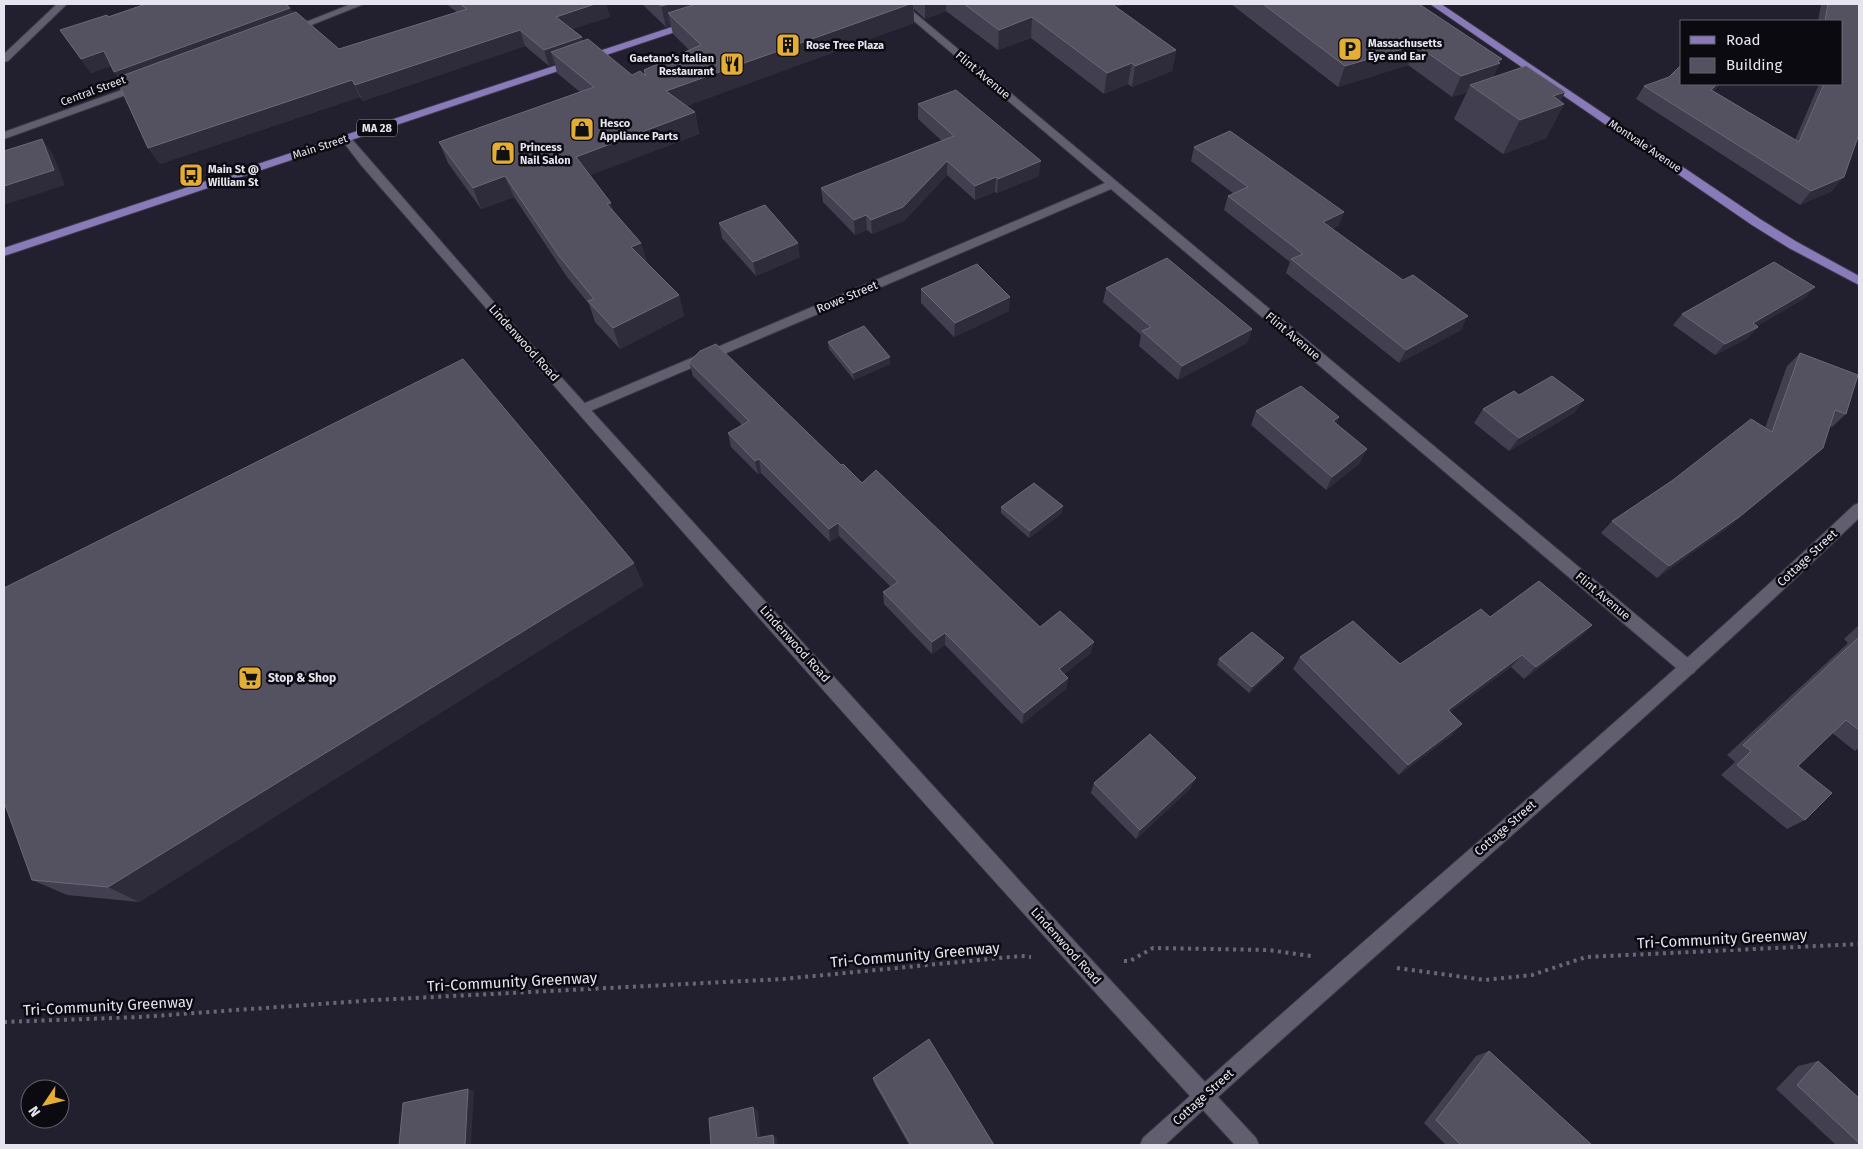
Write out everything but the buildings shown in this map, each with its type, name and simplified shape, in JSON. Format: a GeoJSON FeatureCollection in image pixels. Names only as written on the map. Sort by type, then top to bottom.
{"type":"FeatureCollection","features":[{"type":"Feature","properties":{"kind":"main road","name":"Montvale Avenue"},"geometry":{"type":"LineString","coordinates":[[1436,4],[1756,222],[1800,249],[1859,281]]}},
{"type":"Feature","properties":{"kind":"main road","name":"Main Street"},"geometry":{"type":"LineString","coordinates":[[4,252],[705,19]]}},
{"type":"Feature","properties":{"kind":"street"},"geometry":{"type":"LineString","coordinates":[[4,58],[62,4]]}},
{"type":"Feature","properties":{"kind":"street"},"geometry":{"type":"LineString","coordinates":[[278,35],[360,4]]}},
{"type":"Feature","properties":{"kind":"street","name":"Flint Avenue"},"geometry":{"type":"LineString","coordinates":[[899,4],[1688,668]]}},
{"type":"Feature","properties":{"kind":"street","name":"Central Street"},"geometry":{"type":"LineString","coordinates":[[4,136],[150,83]]}},
{"type":"Feature","properties":{"kind":"street","name":"Lindenwood Road"},"geometry":{"type":"LineString","coordinates":[[346,138],[385,185],[583,409],[1081,964],[1249,1145]]}},
{"type":"Feature","properties":{"kind":"street","name":"Rowe Street"},"geometry":{"type":"LineString","coordinates":[[583,409],[1112,184]]}},
{"type":"Feature","properties":{"kind":"street","name":"Cottage Street"},"geometry":{"type":"LineString","coordinates":[[1150,1145],[1204,1095],[1751,612],[1859,509]]}},
{"type":"Feature","properties":{"kind":"path","name":"Tri-Community Greenway"},"geometry":{"type":"LineString","coordinates":[[1586,957],[1859,944]]}},
{"type":"Feature","properties":{"kind":"path","name":"Tri-Community Greenway"},"geometry":{"type":"LineString","coordinates":[[4,1022],[140,1017],[375,1000],[783,978],[1020,956]]}},
{"type":"Feature","properties":{"kind":"place","name":"Rose Tree Plaza"},"geometry":{"type":"Point","coordinates":[788,45]}},
{"type":"Feature","properties":{"kind":"place","name":"Massachusetts Eye and Ear"},"geometry":{"type":"Point","coordinates":[1350,49]}},
{"type":"Feature","properties":{"kind":"place","name":"Gaetano's Italian Restaurant"},"geometry":{"type":"Point","coordinates":[732,64]}},
{"type":"Feature","properties":{"kind":"place","name":"Hesco Appliance Parts"},"geometry":{"type":"Point","coordinates":[582,129]}},
{"type":"Feature","properties":{"kind":"place","name":"Princess Nail Salon"},"geometry":{"type":"Point","coordinates":[503,153]}},
{"type":"Feature","properties":{"kind":"place","name":"Main St @ William St"},"geometry":{"type":"Point","coordinates":[191,175]}},
{"type":"Feature","properties":{"kind":"place","name":"Stop & Shop"},"geometry":{"type":"Point","coordinates":[250,678]}}]}
